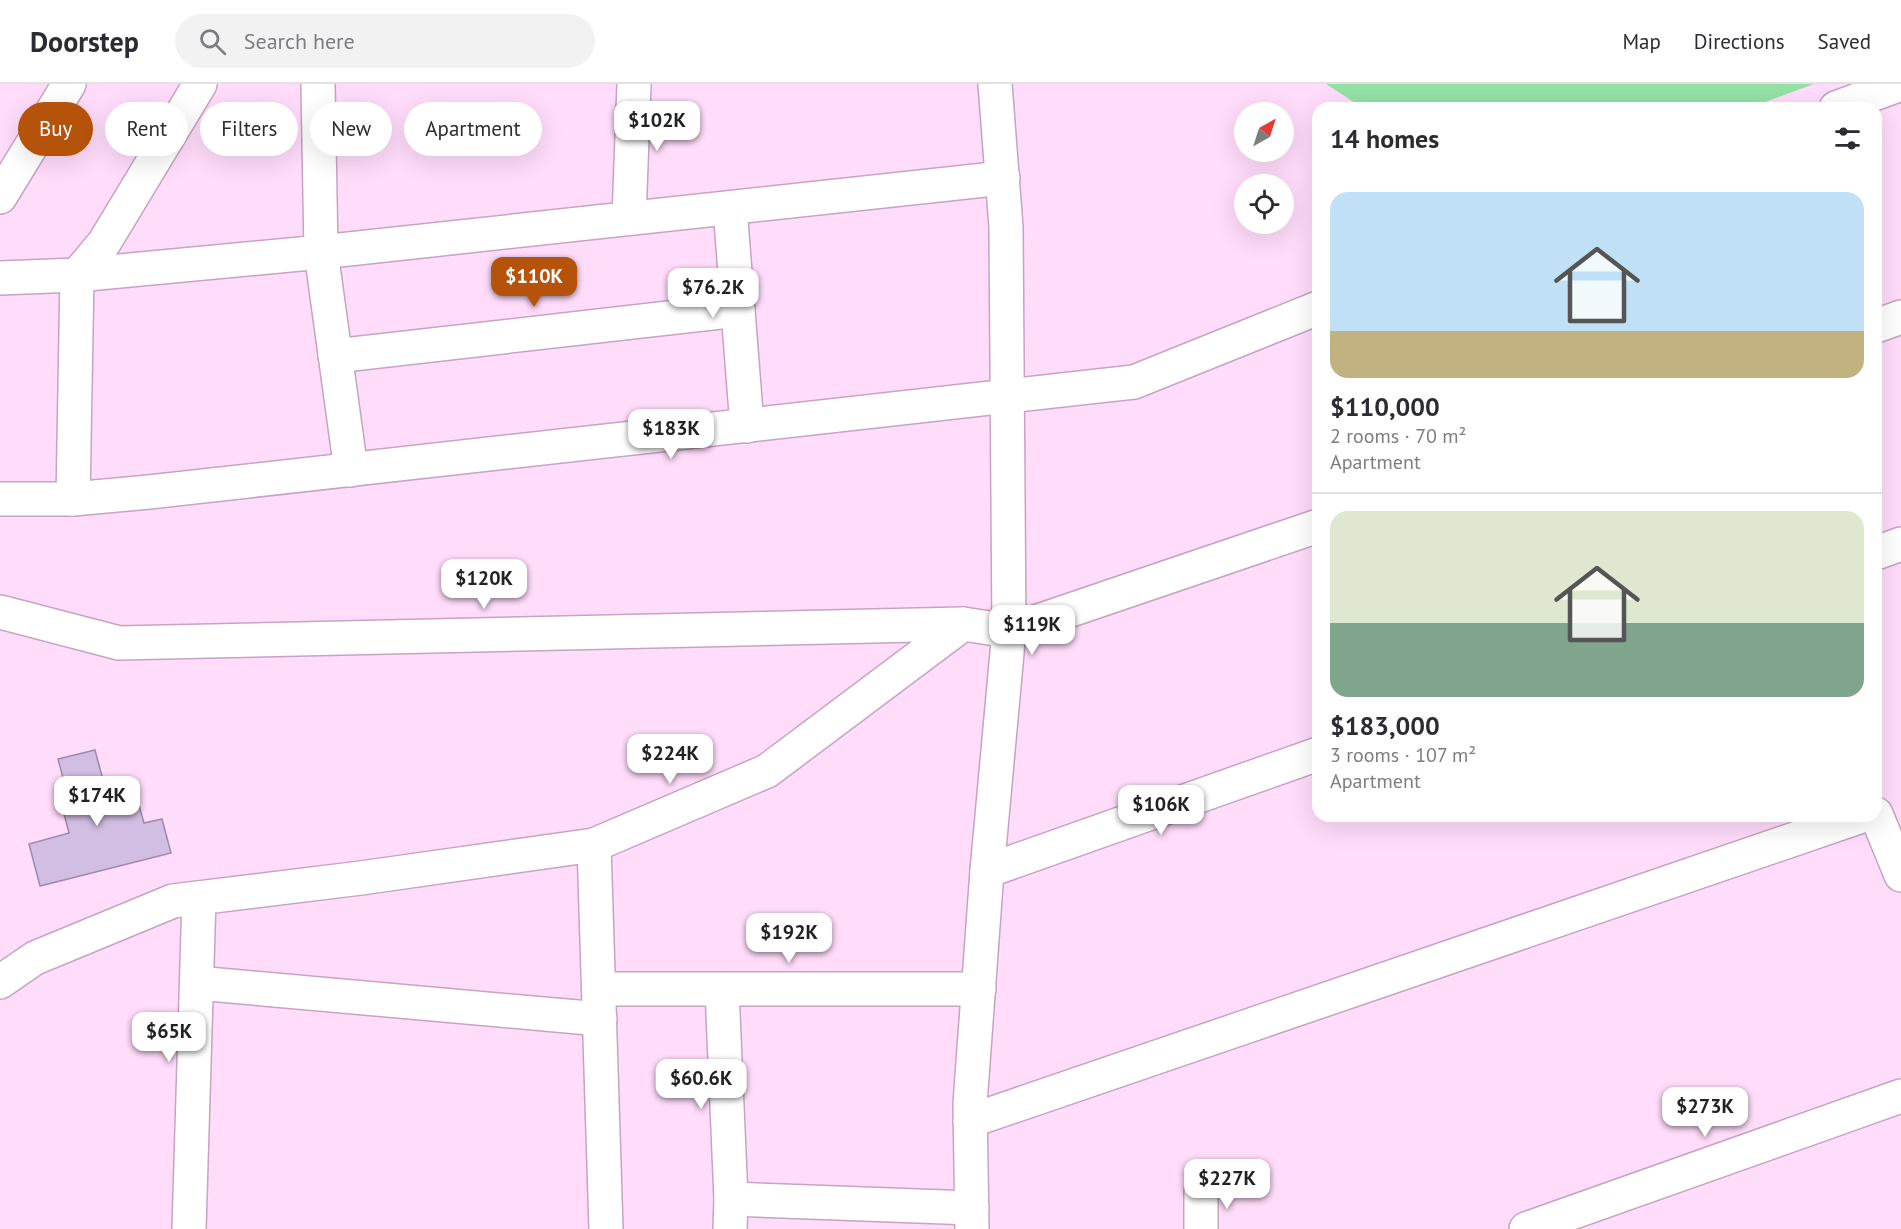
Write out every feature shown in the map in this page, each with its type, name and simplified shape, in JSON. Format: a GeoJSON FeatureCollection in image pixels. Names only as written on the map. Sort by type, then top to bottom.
{"type":"FeatureCollection","features":[{"type":"Feature","properties":{"kind":"street"},"geometry":{"type":"LineString","coordinates":[[0,197],[69,84]]}},
{"type":"Feature","properties":{"kind":"street"},"geometry":{"type":"LineString","coordinates":[[73,499],[77,275],[104,243],[200,84]]}},
{"type":"Feature","properties":{"kind":"street"},"geometry":{"type":"LineString","coordinates":[[318,84],[321,252],[351,470]]}},
{"type":"Feature","properties":{"kind":"street"},"geometry":{"type":"LineString","coordinates":[[629,218],[634,84]]}},
{"type":"Feature","properties":{"kind":"street"},"geometry":{"type":"LineString","coordinates":[[722,990],[730,1214],[972,1219],[970,1104],[987,871],[1009,631],[1006,226],[996,84]]}},
{"type":"Feature","properties":{"kind":"street"},"geometry":{"type":"LineString","coordinates":[[1852,102],[1901,84]]}},
{"type":"Feature","properties":{"kind":"street"},"geometry":{"type":"LineString","coordinates":[[0,278],[77,275],[321,252],[1003,178]]}},
{"type":"Feature","properties":{"kind":"street"},"geometry":{"type":"LineString","coordinates":[[730,208],[747,426]]}},
{"type":"Feature","properties":{"kind":"street"},"geometry":{"type":"LineString","coordinates":[[335,356],[738,310]]}},
{"type":"Feature","properties":{"kind":"street"},"geometry":{"type":"LineString","coordinates":[[0,499],[73,499],[149,492],[1007,398],[1134,382],[1312,310]]}},
{"type":"Feature","properties":{"kind":"street"},"geometry":{"type":"LineString","coordinates":[[1882,324],[1901,316]]}},
{"type":"Feature","properties":{"kind":"street"},"geometry":{"type":"LineString","coordinates":[[0,612],[118,643],[963,624],[1009,631],[1312,528]]}},
{"type":"Feature","properties":{"kind":"street"},"geometry":{"type":"LineString","coordinates":[[1882,551],[1901,544]]}},
{"type":"Feature","properties":{"kind":"street"},"geometry":{"type":"LineString","coordinates":[[0,982],[35,958],[173,901],[594,845],[767,771],[963,624]]}},
{"type":"Feature","properties":{"kind":"street"},"geometry":{"type":"LineString","coordinates":[[987,871],[1312,756]]}},
{"type":"Feature","properties":{"kind":"street"},"geometry":{"type":"LineString","coordinates":[[1882,810],[1901,802]]}},
{"type":"Feature","properties":{"kind":"street"},"geometry":{"type":"LineString","coordinates":[[970,1121],[1844,822]]}},
{"type":"Feature","properties":{"kind":"street"},"geometry":{"type":"LineString","coordinates":[[1880,822],[1901,875]]}},
{"type":"Feature","properties":{"kind":"street"},"geometry":{"type":"LineString","coordinates":[[594,845],[606,1229]]}},
{"type":"Feature","properties":{"kind":"street"},"geometry":{"type":"LineString","coordinates":[[189,1229],[199,898]]}},
{"type":"Feature","properties":{"kind":"street"},"geometry":{"type":"LineString","coordinates":[[197,983],[599,1004],[722,990],[979,989]]}},
{"type":"Feature","properties":{"kind":"street"},"geometry":{"type":"LineString","coordinates":[[1526,1229],[1901,1096]]}},
{"type":"Feature","properties":{"kind":"street"},"geometry":{"type":"LineString","coordinates":[[1201,1192],[1201,1229]]}},
{"type":"Feature","properties":{"kind":"green space"},"geometry":{"type":"Polygon","coordinates":[[[1326,84],[1814,84],[1765,102],[1354,102],[1326,84]]]}},
{"type":"Feature","properties":{"kind":"building"},"geometry":{"type":"Polygon","coordinates":[[[95,750],[106,791],[133,784],[144,823],[162,819],[171,853],[40,886],[29,844],[69,833],[62,806],[70,804],[58,759],[95,750]]]}}]}
